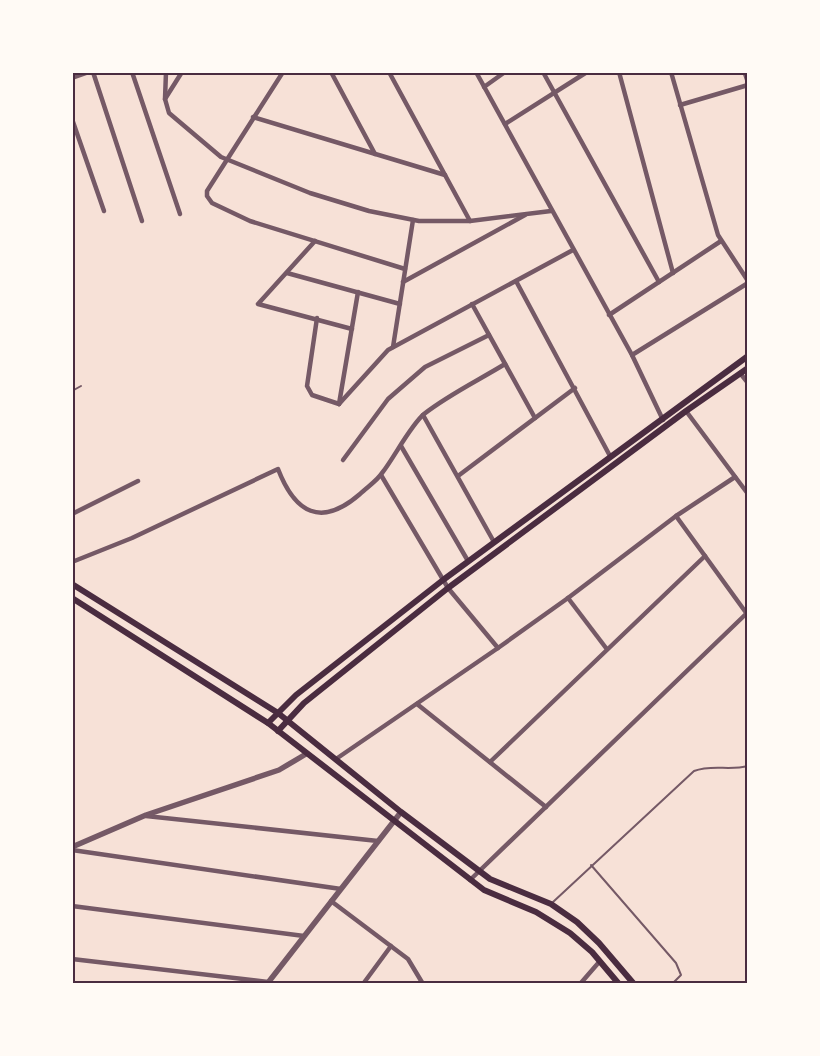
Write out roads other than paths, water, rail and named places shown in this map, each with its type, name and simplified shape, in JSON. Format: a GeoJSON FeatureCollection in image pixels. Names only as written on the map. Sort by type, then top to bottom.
{"type":"FeatureCollection","features":[{"type":"Feature","properties":{"kind":"main road"},"geometry":{"type":"LineString","coordinates":[[268,723],[296,695],[443,580],[661,418],[748,356]]}},
{"type":"Feature","properties":{"kind":"main road"},"geometry":{"type":"LineString","coordinates":[[278,731],[304,703],[448,588],[665,426],[748,368]]}},
{"type":"Feature","properties":{"kind":"main road"},"geometry":{"type":"LineString","coordinates":[[72,584],[288,720],[400,812],[490,879],[551,904],[577,922],[600,942],[634,984]]}},
{"type":"Feature","properties":{"kind":"main road"},"geometry":{"type":"LineString","coordinates":[[72,598],[268,723],[393,822],[484,890],[536,912],[570,933],[600,962],[619,984]]}},
{"type":"Feature","properties":{"kind":"street"},"geometry":{"type":"LineString","coordinates":[[72,78],[89,72]]}},
{"type":"Feature","properties":{"kind":"street"},"geometry":{"type":"LineString","coordinates":[[93,72],[142,221]]}},
{"type":"Feature","properties":{"kind":"street"},"geometry":{"type":"LineString","coordinates":[[132,72],[180,214]]}},
{"type":"Feature","properties":{"kind":"street"},"geometry":{"type":"LineString","coordinates":[[166,72],[165,99],[169,113],[226,159],[310,193],[369,211],[413,220],[470,221],[551,211]]}},
{"type":"Feature","properties":{"kind":"street"},"geometry":{"type":"LineString","coordinates":[[165,99],[182,72]]}},
{"type":"Feature","properties":{"kind":"street"},"geometry":{"type":"LineString","coordinates":[[283,72],[226,159],[207,191],[207,196],[212,203],[250,221],[405,269]]}},
{"type":"Feature","properties":{"kind":"street"},"geometry":{"type":"LineString","coordinates":[[331,72],[375,154]]}},
{"type":"Feature","properties":{"kind":"street"},"geometry":{"type":"LineString","coordinates":[[389,72],[470,221]]}},
{"type":"Feature","properties":{"kind":"street"},"geometry":{"type":"LineString","coordinates":[[476,72],[632,356],[665,426]]}},
{"type":"Feature","properties":{"kind":"street"},"geometry":{"type":"LineString","coordinates":[[484,87],[505,72]]}},
{"type":"Feature","properties":{"kind":"street"},"geometry":{"type":"LineString","coordinates":[[543,72],[659,282]]}},
{"type":"Feature","properties":{"kind":"street"},"geometry":{"type":"LineString","coordinates":[[504,124],[555,94],[587,72]]}},
{"type":"Feature","properties":{"kind":"street"},"geometry":{"type":"LineString","coordinates":[[619,72],[674,272]]}},
{"type":"Feature","properties":{"kind":"street"},"geometry":{"type":"LineString","coordinates":[[632,356],[748,282],[718,235],[671,72]]}},
{"type":"Feature","properties":{"kind":"street"},"geometry":{"type":"LineString","coordinates":[[745,72],[748,81]]}},
{"type":"Feature","properties":{"kind":"street"},"geometry":{"type":"LineString","coordinates":[[680,105],[748,85]]}},
{"type":"Feature","properties":{"kind":"street"},"geometry":{"type":"LineString","coordinates":[[253,117],[446,175]]}},
{"type":"Feature","properties":{"kind":"street"},"geometry":{"type":"LineString","coordinates":[[72,119],[104,211]]}},
{"type":"Feature","properties":{"kind":"street"},"geometry":{"type":"LineString","coordinates":[[403,282],[527,214]]}},
{"type":"Feature","properties":{"kind":"street"},"geometry":{"type":"LineString","coordinates":[[393,347],[413,220]]}},
{"type":"Feature","properties":{"kind":"street"},"geometry":{"type":"LineString","coordinates":[[315,241],[258,304],[352,329]]}},
{"type":"Feature","properties":{"kind":"street"},"geometry":{"type":"LineString","coordinates":[[609,315],[722,241]]}},
{"type":"Feature","properties":{"kind":"street"},"geometry":{"type":"LineString","coordinates":[[339,404],[388,350],[573,250]]}},
{"type":"Feature","properties":{"kind":"street"},"geometry":{"type":"LineString","coordinates":[[287,273],[400,304]]}},
{"type":"Feature","properties":{"kind":"street"},"geometry":{"type":"LineString","coordinates":[[516,281],[610,456]]}},
{"type":"Feature","properties":{"kind":"street"},"geometry":{"type":"LineString","coordinates":[[339,404],[358,292]]}},
{"type":"Feature","properties":{"kind":"street"},"geometry":{"type":"LineString","coordinates":[[472,304],[535,418]]}},
{"type":"Feature","properties":{"kind":"street"},"geometry":{"type":"LineString","coordinates":[[316,318],[306,386],[312,396],[339,404]]}},
{"type":"Feature","properties":{"kind":"street"},"geometry":{"type":"LineString","coordinates":[[343,460],[388,399],[425,367],[489,335]]}},
{"type":"Feature","properties":{"kind":"street"},"geometry":{"type":"LineString","coordinates":[[72,562],[132,538],[278,469],[285,488],[295,502],[322,514],[331,513],[341,508],[381,475],[423,415],[505,364]]}},
{"type":"Feature","properties":{"kind":"street"},"geometry":{"type":"LineString","coordinates":[[740,373],[748,383]]}},
{"type":"Feature","properties":{"kind":"street"},"geometry":{"type":"LineString","coordinates":[[458,476],[575,388]]}},
{"type":"Feature","properties":{"kind":"street"},"geometry":{"type":"LineString","coordinates":[[686,411],[748,494]]}},
{"type":"Feature","properties":{"kind":"street"},"geometry":{"type":"LineString","coordinates":[[423,415],[494,542]]}},
{"type":"Feature","properties":{"kind":"street"},"geometry":{"type":"LineString","coordinates":[[400,446],[468,561]]}},
{"type":"Feature","properties":{"kind":"street"},"geometry":{"type":"LineString","coordinates":[[381,475],[448,588],[498,648]]}},
{"type":"Feature","properties":{"kind":"street"},"geometry":{"type":"LineString","coordinates":[[336,759],[498,648],[568,598],[676,516],[735,477]]}},
{"type":"Feature","properties":{"kind":"street"},"geometry":{"type":"LineString","coordinates":[[72,514],[138,481]]}},
{"type":"Feature","properties":{"kind":"street"},"geometry":{"type":"LineString","coordinates":[[470,880],[747,613],[676,516]]}},
{"type":"Feature","properties":{"kind":"street"},"geometry":{"type":"LineString","coordinates":[[490,762],[606,648],[705,556]]}},
{"type":"Feature","properties":{"kind":"street"},"geometry":{"type":"LineString","coordinates":[[568,598],[606,648]]}},
{"type":"Feature","properties":{"kind":"street"},"geometry":{"type":"LineString","coordinates":[[417,704],[546,808]]}},
{"type":"Feature","properties":{"kind":"street"},"geometry":{"type":"LineString","coordinates":[[72,849],[146,816],[279,770],[306,754]]}},
{"type":"Feature","properties":{"kind":"street"},"geometry":{"type":"LineString","coordinates":[[72,958],[267,983],[400,812]]}},
{"type":"Feature","properties":{"kind":"street"},"geometry":{"type":"LineString","coordinates":[[146,816],[378,841]]}},
{"type":"Feature","properties":{"kind":"street"},"geometry":{"type":"LineString","coordinates":[[72,849],[341,889]]}},
{"type":"Feature","properties":{"kind":"street"},"geometry":{"type":"LineString","coordinates":[[331,901],[408,959],[423,984]]}},
{"type":"Feature","properties":{"kind":"street"},"geometry":{"type":"LineString","coordinates":[[72,906],[304,936]]}},
{"type":"Feature","properties":{"kind":"street"},"geometry":{"type":"LineString","coordinates":[[363,984],[391,946]]}},
{"type":"Feature","properties":{"kind":"street"},"geometry":{"type":"LineString","coordinates":[[580,984],[600,962]]}},
{"type":"Feature","properties":{"kind":"lane"},"geometry":{"type":"LineString","coordinates":[[72,391],[81,386]]}},
{"type":"Feature","properties":{"kind":"lane"},"geometry":{"type":"LineString","coordinates":[[551,904],[694,771],[707,766],[737,769],[748,766]]}},
{"type":"Feature","properties":{"kind":"lane"},"geometry":{"type":"LineString","coordinates":[[592,865],[676,964],[681,974],[672,984]]}}]}
